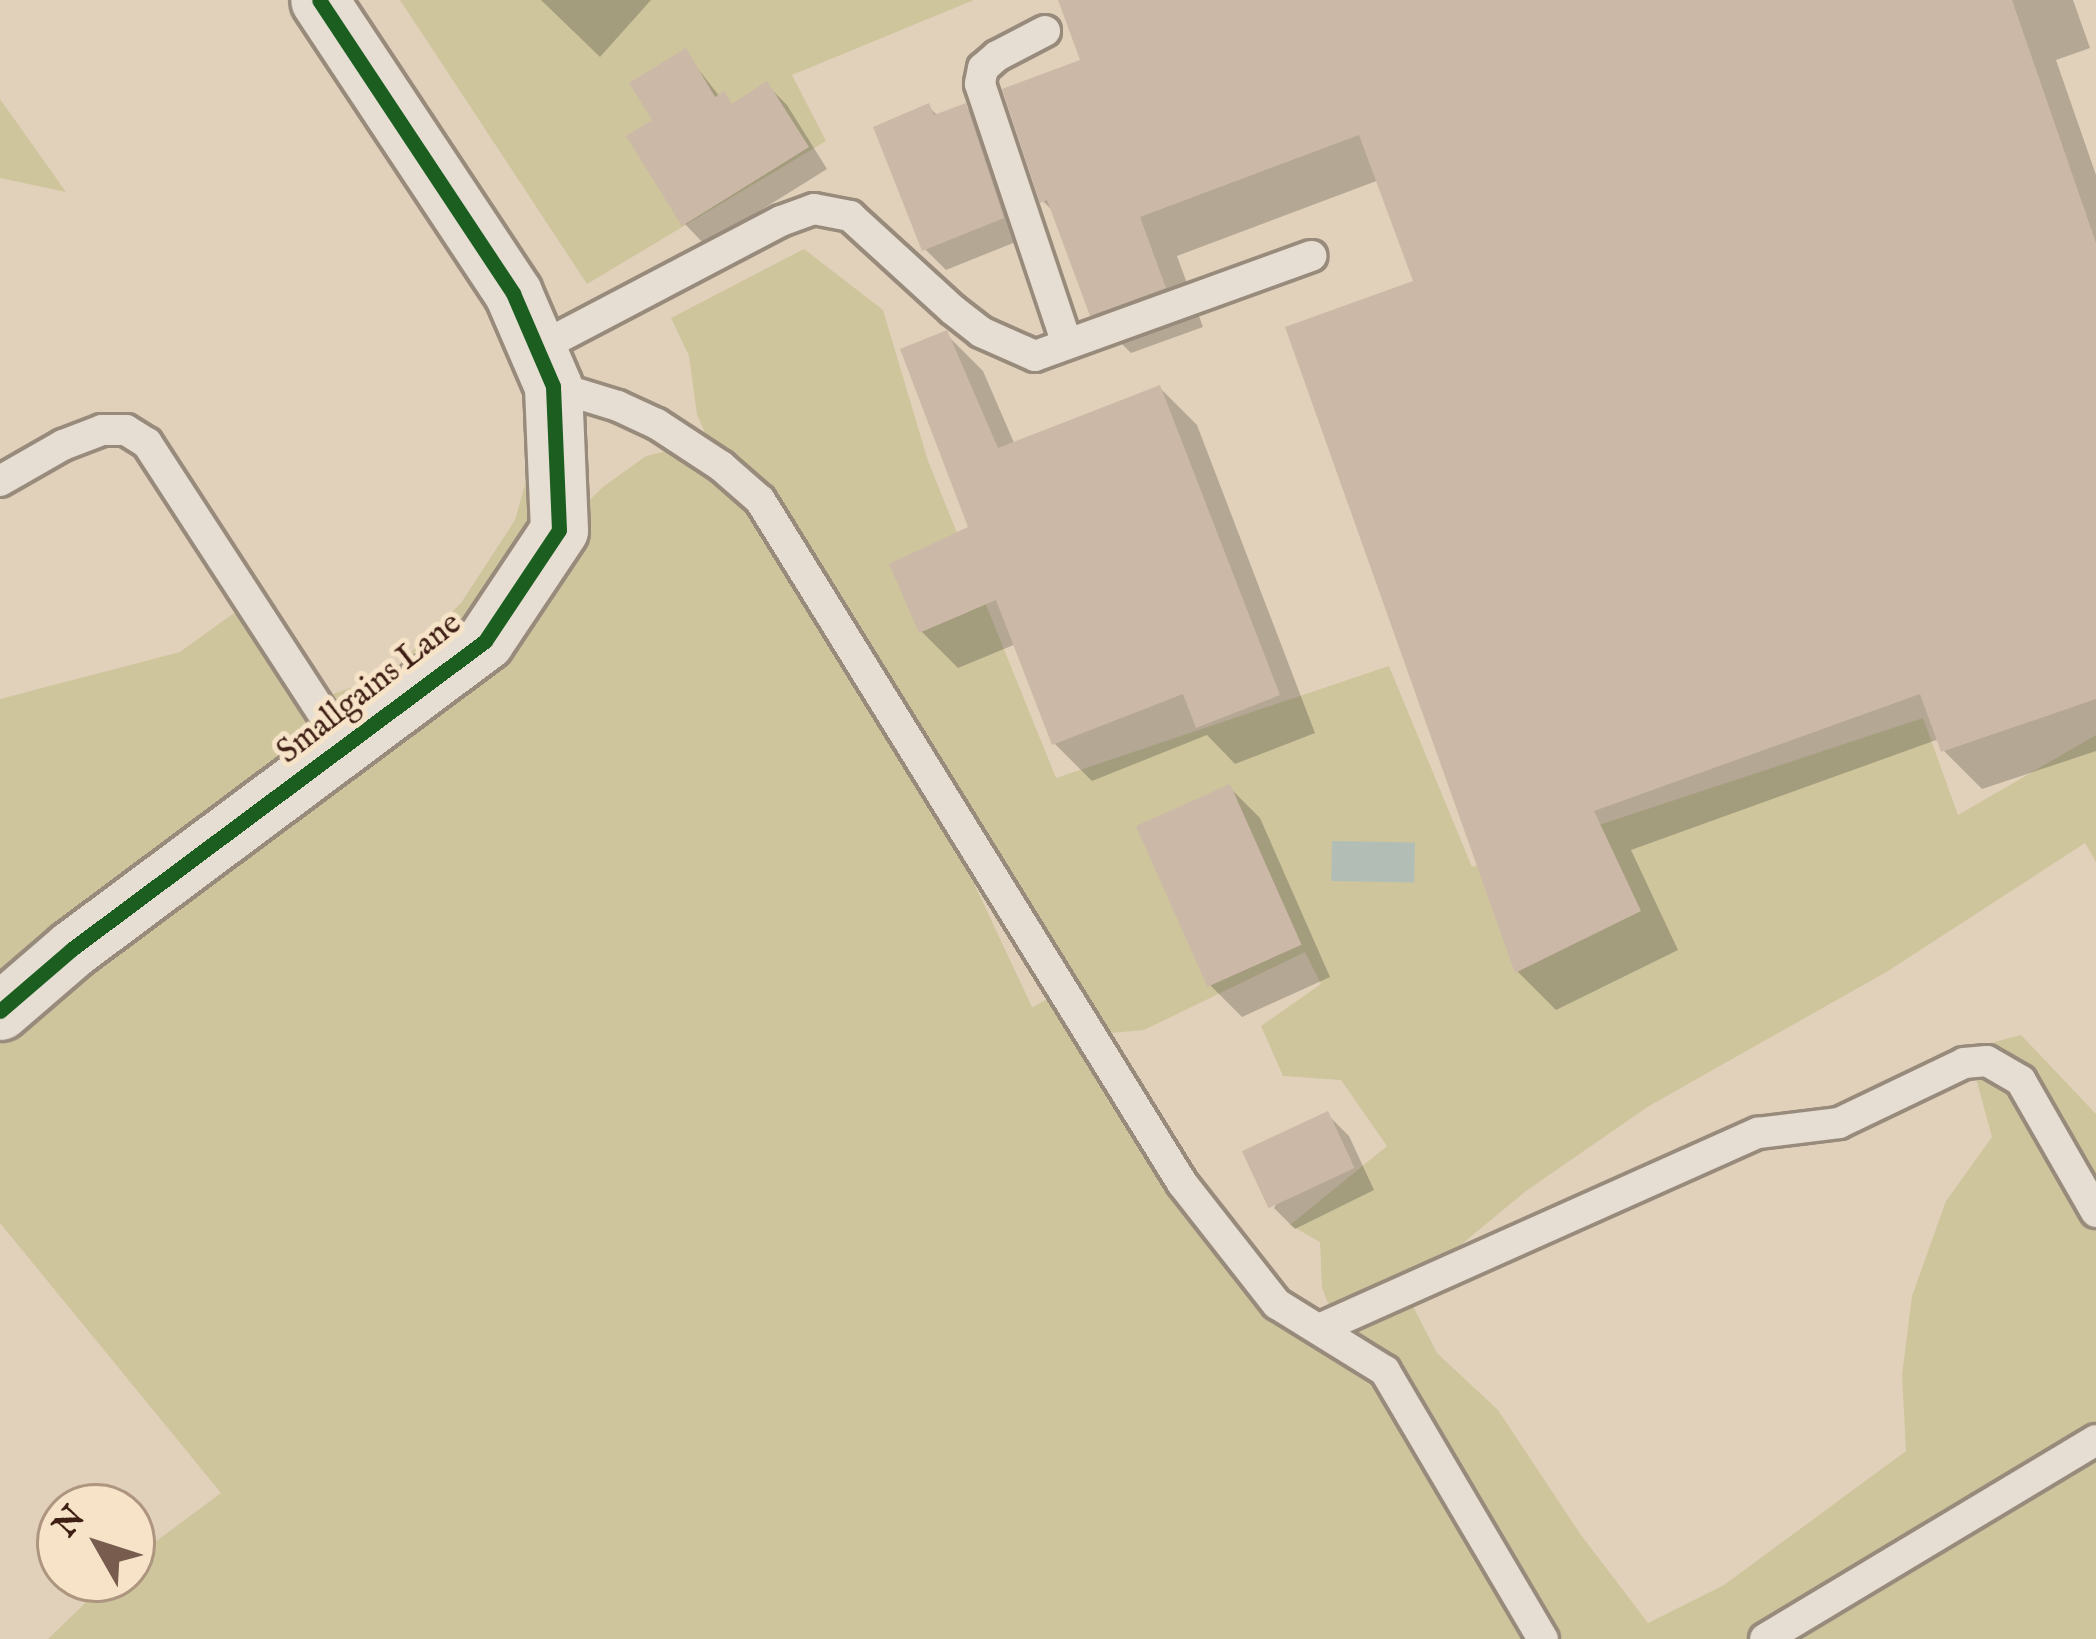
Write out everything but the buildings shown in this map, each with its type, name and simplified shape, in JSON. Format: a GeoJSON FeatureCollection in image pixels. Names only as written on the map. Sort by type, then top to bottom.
{"type":"FeatureCollection","features":[{"type":"Feature","properties":{"kind":"street","name":"Smallgains Lane"},"geometry":{"type":"LineString","coordinates":[[0,1011],[72,949],[485,641],[560,530],[545,368],[513,293],[319,0]]}},
{"type":"Feature","properties":{"kind":"lane"},"geometry":{"type":"LineString","coordinates":[[1045,31],[997,56],[983,68],[980,84],[1067,344]]}},
{"type":"Feature","properties":{"kind":"lane"},"geometry":{"type":"LineString","coordinates":[[545,368],[781,220],[814,209],[850,216],[981,332],[1035,356],[1312,256]]}},
{"type":"Feature","properties":{"kind":"lane"},"geometry":{"type":"LineString","coordinates":[[545,368],[657,424],[721,466],[760,500],[1182,1183],[1276,1304],[1385,1371],[1543,1639]]}},
{"type":"Feature","properties":{"kind":"lane"},"geometry":{"type":"LineString","coordinates":[[0,481],[63,445],[102,430],[126,430],[147,443],[345,748]]}},
{"type":"Feature","properties":{"kind":"lane"},"geometry":{"type":"LineString","coordinates":[[1319,1329],[1739,1141],[1791,1126],[1839,1123],[1964,1063],[1987,1061],[2021,1081],[2096,1212]]}},
{"type":"Feature","properties":{"kind":"lane"},"geometry":{"type":"LineString","coordinates":[[1765,1639],[2096,1440]]}},
{"type":"Feature","properties":{"kind":"shaded area"},"geometry":{"type":"Polygon","coordinates":[[[400,0],[974,0],[792,75],[826,141],[587,284],[400,0]]]}},
{"type":"Feature","properties":{"kind":"shaded area"},"geometry":{"type":"Polygon","coordinates":[[[0,99],[66,192],[0,178],[0,99]]]}},
{"type":"Feature","properties":{"kind":"shaded area"},"geometry":{"type":"Polygon","coordinates":[[[804,249],[883,310],[928,461],[1056,778],[1389,666],[1472,867],[1923,718],[1958,815],[2096,735],[2096,862],[2085,843],[1888,971],[1649,1106],[1526,1191],[1405,1291],[1437,1353],[1498,1410],[1581,1535],[1648,1623],[1724,1585],[1906,1451],[1902,1375],[1912,1296],[1946,1201],[1992,1137],[1968,1049],[2021,1035],[2096,1114],[2096,1639],[48,1639],[85,1603],[156,1603],[156,1541],[221,1493],[0,1223],[0,699],[180,652],[252,600],[316,700],[389,674],[461,603],[515,520],[538,438],[495,305],[513,293],[560,529],[603,487],[646,456],[691,445],[719,463],[697,415],[689,356],[671,318],[804,249]],[[920,768],[1032,1007],[1060,992],[920,768]],[[1305,952],[1144,1030],[1089,1035],[1277,1304],[1335,1321],[1322,1288],[1320,1242],[1290,1225],[1387,1146],[1341,1080],[1283,1076],[1261,1026],[1321,984],[1305,952]]]}},
{"type":"Feature","properties":{"kind":"shaded area"},"geometry":{"type":"Polygon","coordinates":[[[1332,841],[1415,842],[1414,882],[1331,881],[1332,841]]]}},
{"type":"Feature","properties":{"kind":"cycle path"},"geometry":{"type":"LineString","coordinates":[[0,1011],[72,949],[485,641],[559,530],[553,386],[513,293],[319,0]]}}]}
